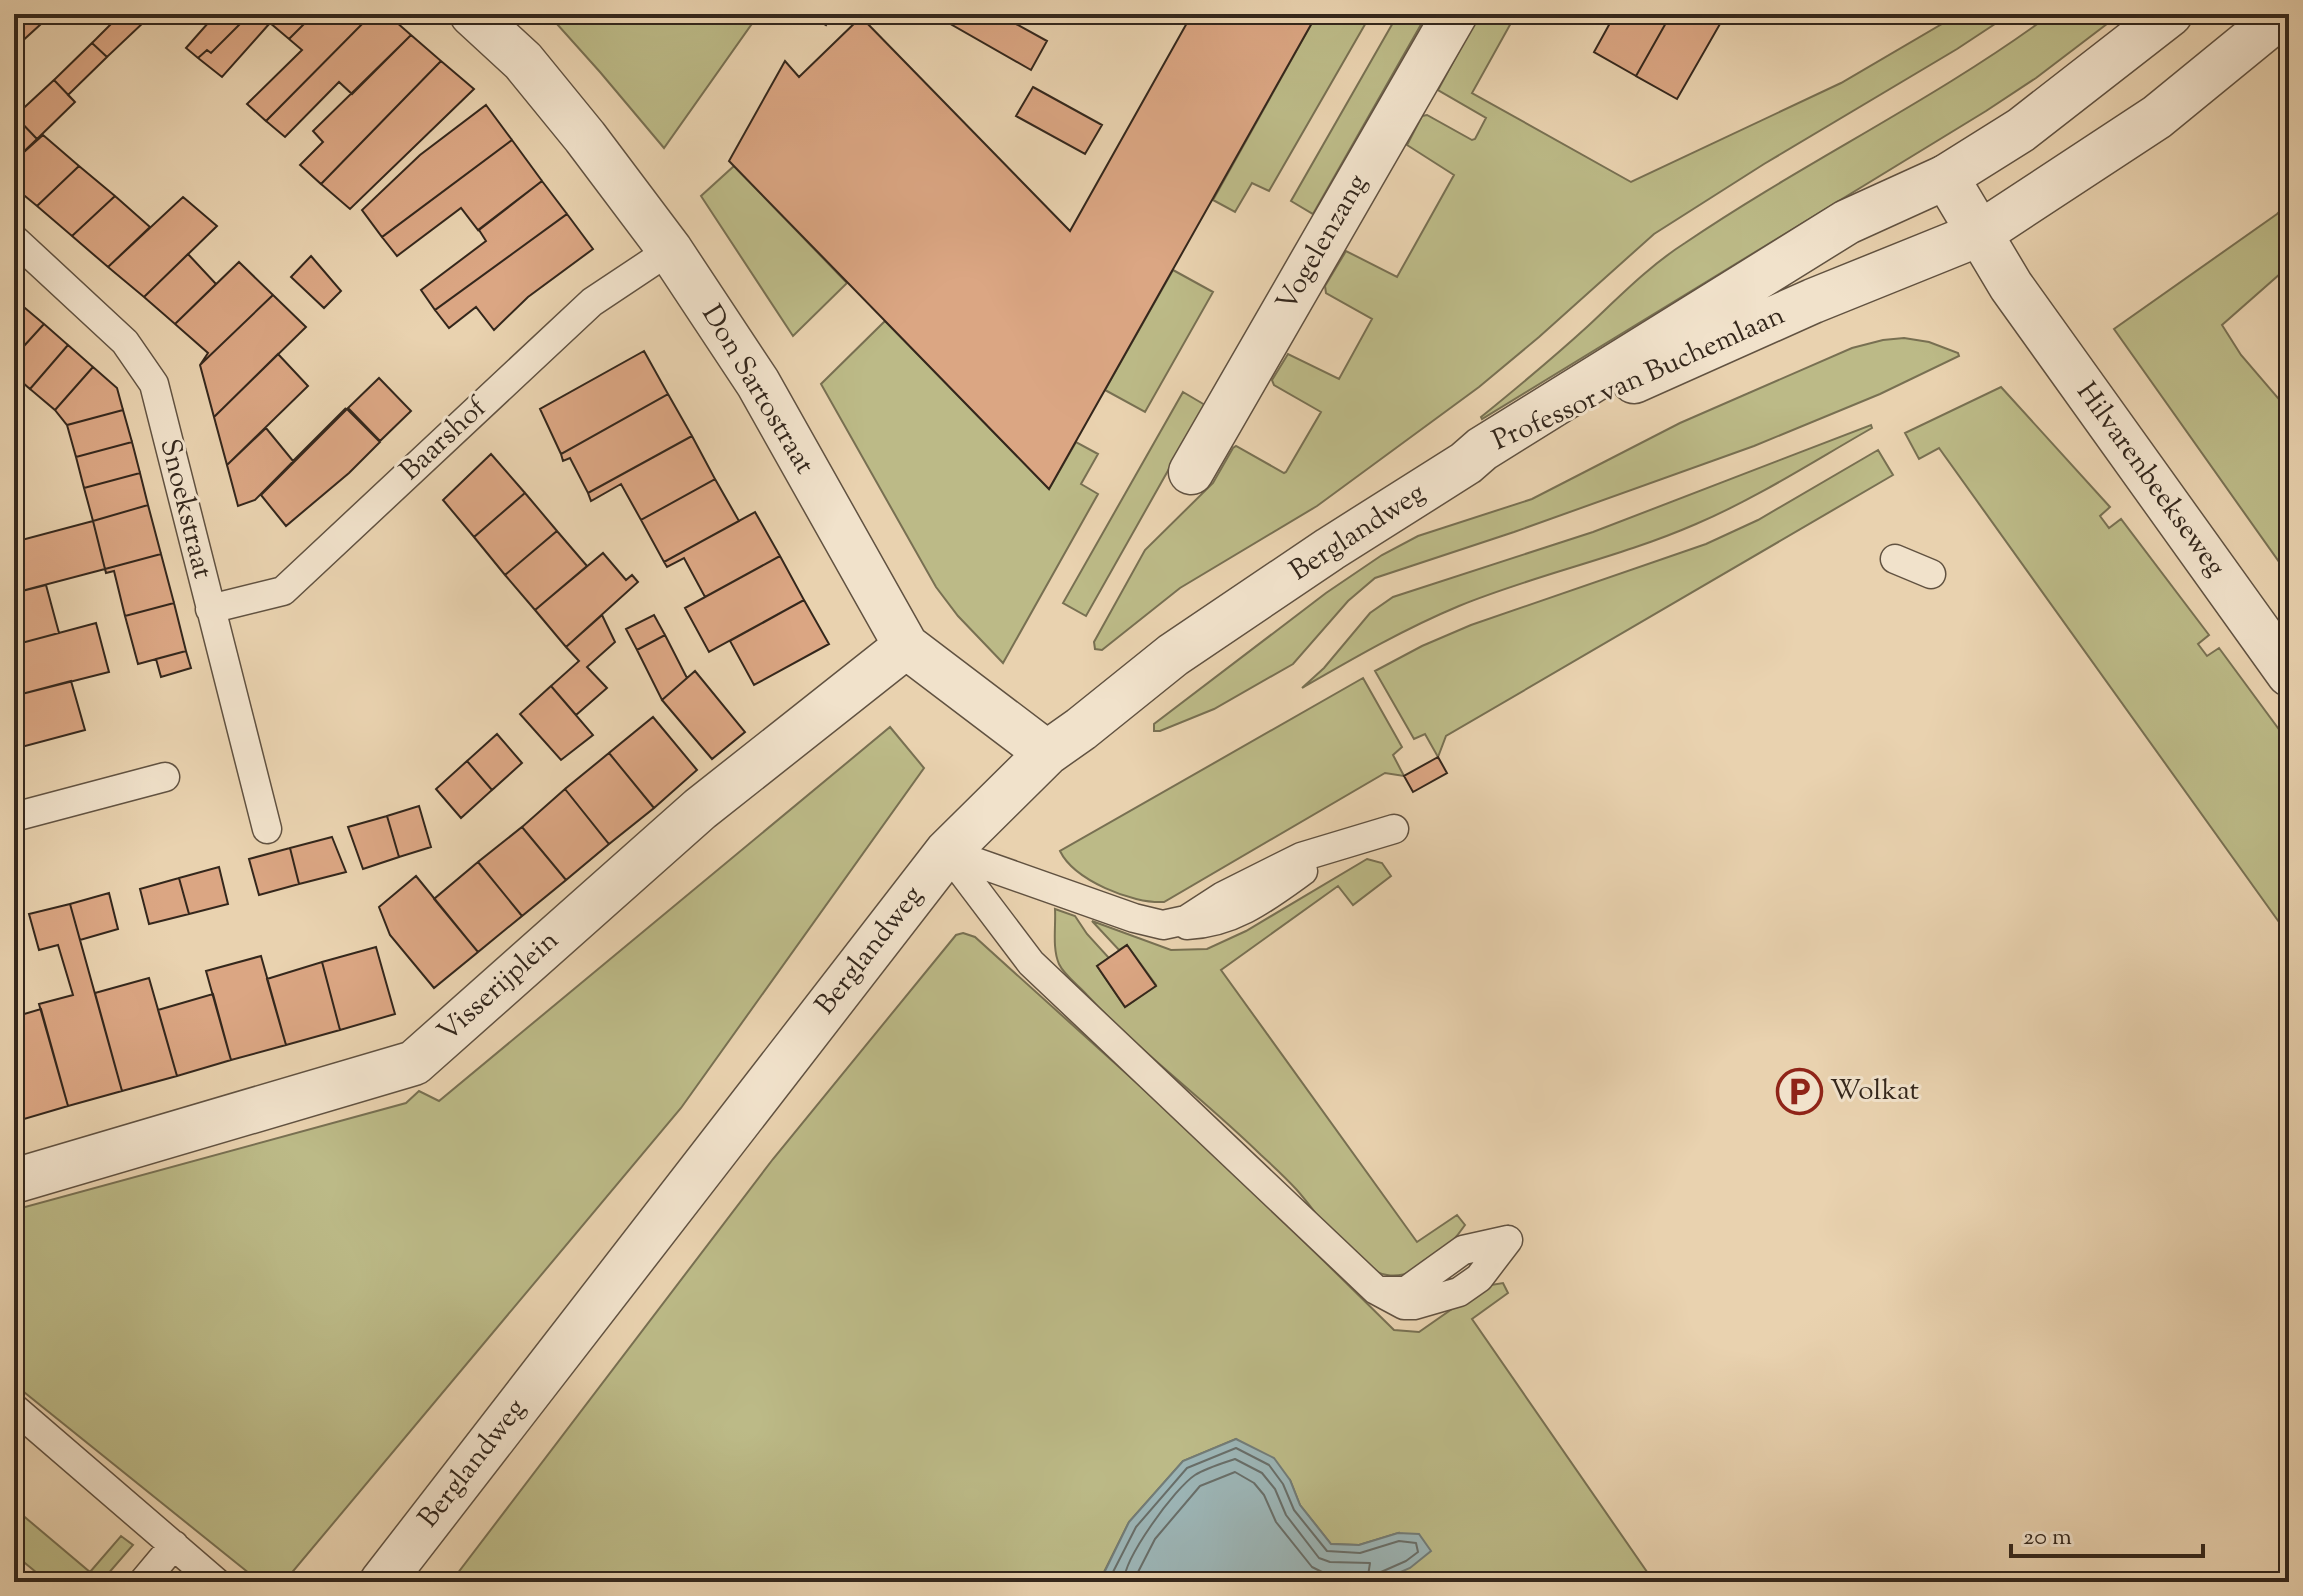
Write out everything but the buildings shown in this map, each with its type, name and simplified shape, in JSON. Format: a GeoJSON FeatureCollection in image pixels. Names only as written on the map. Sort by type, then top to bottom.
{"type":"FeatureCollection","features":[{"type":"Feature","properties":{"kind":"street","name":"Don Sartostraat"},"geometry":{"type":"LineString","coordinates":[[472,14],[523,61],[670,250],[758,383],[906,646],[1047,753]]}},
{"type":"Feature","properties":{"kind":"street","name":"Vogelenzang"},"geometry":{"type":"LineString","coordinates":[[1191,472],[1455,14]]}},
{"type":"Feature","properties":{"kind":"street","name":"Professor van Buchemlaan"},"geometry":{"type":"LineString","coordinates":[[1482,449],[1847,222],[1946,177],[2021,130],[2170,14]]}},
{"type":"Feature","properties":{"kind":"street","name":"Professor van Buchemlaan"},"geometry":{"type":"LineString","coordinates":[[1482,449],[1813,301],[1979,234],[2157,117],[2283,14]]}},
{"type":"Feature","properties":{"kind":"street"},"geometry":{"type":"LineString","coordinates":[[1946,177],[1979,234]]}},
{"type":"Feature","properties":{"kind":"street","name":"Hilvarenbeekseweg"},"geometry":{"type":"LineString","coordinates":[[1979,234],[2011,286],[2289,674]]}},
{"type":"Feature","properties":{"kind":"street","name":"Berglandweg"},"geometry":{"type":"LineString","coordinates":[[382,1582],[947,852],[1047,753],[1173,655],[1330,549],[1466,463],[1482,449]]}},
{"type":"Feature","properties":{"kind":"street","name":"Visserijplein"},"geometry":{"type":"LineString","coordinates":[[14,1181],[414,1063],[700,809],[906,646]]}},
{"type":"Feature","properties":{"kind":"lane","name":"Snoekstraat"},"geometry":{"type":"LineString","coordinates":[[14,239],[125,342],[154,384],[267,829]]}},
{"type":"Feature","properties":{"kind":"lane","name":"Baarshof"},"geometry":{"type":"LineString","coordinates":[[210,609],[283,591],[592,302],[670,250]]}},
{"type":"Feature","properties":{"kind":"lane"},"geometry":{"type":"LineString","coordinates":[[1895,559],[1931,574]]}},
{"type":"Feature","properties":{"kind":"lane"},"geometry":{"type":"LineString","coordinates":[[14,817],[165,777]]}},
{"type":"Feature","properties":{"kind":"lane"},"geometry":{"type":"LineString","coordinates":[[947,852],[1134,918],[1163,925],[1186,920],[1223,896],[1301,857],[1394,829]]}},
{"type":"Feature","properties":{"kind":"lane"},"geometry":{"type":"LineString","coordinates":[[947,852],[1031,963],[1376,1290],[1404,1305],[1459,1292],[1479,1278],[1508,1240]]}},
{"type":"Feature","properties":{"kind":"lane"},"geometry":{"type":"LineString","coordinates":[[14,1408],[216,1582]]}},
{"type":"Feature","properties":{"kind":"lane"},"geometry":{"type":"LineString","coordinates":[[143,1582],[174,1545]]}},
{"type":"Feature","properties":{"kind":"shaded area"},"geometry":{"type":"Polygon","coordinates":[[[548,14],[630,14],[648,23],[654,14],[730,14],[751,25],[664,148],[548,14]]]}},
{"type":"Feature","properties":{"kind":"shaded area"},"geometry":{"type":"Polygon","coordinates":[[[1317,14],[1371,14],[1269,191],[1252,183],[1235,212],[1213,200],[1317,14]]]}},
{"type":"Feature","properties":{"kind":"shaded area"},"geometry":{"type":"Polygon","coordinates":[[[1398,14],[1427,14],[1313,214],[1291,201],[1398,14]]]}},
{"type":"Feature","properties":{"kind":"shaded area"},"geometry":{"type":"Polygon","coordinates":[[[1479,14],[1516,14],[1472,93],[1631,182],[1841,83],[1959,14],[2010,14],[1654,234],[1479,387],[1317,506],[1180,588],[1102,650],[1095,649],[1094,642],[1145,550],[1213,483],[1233,448],[1236,446],[1286,472],[1321,412],[1274,385],[1272,380],[1288,354],[1339,379],[1372,319],[1326,293],[1325,286],[1346,251],[1397,277],[1454,175],[1407,145],[1422,116],[1427,115],[1472,140],[1486,118],[1438,90],[1479,14]]]}},
{"type":"Feature","properties":{"kind":"shaded area"},"geometry":{"type":"Polygon","coordinates":[[[2051,14],[2120,14],[2036,78],[1986,111],[1482,419],[1672,252],[1730,213],[1962,75],[2051,14]]]}},
{"type":"Feature","properties":{"kind":"shaded area"},"geometry":{"type":"Polygon","coordinates":[[[734,166],[847,283],[793,336],[701,196],[734,166]]]}},
{"type":"Feature","properties":{"kind":"shaded area"},"geometry":{"type":"Polygon","coordinates":[[[2289,202],[2289,266],[2222,325],[2241,355],[2289,411],[2289,576],[2114,329],[2277,214],[2289,202]]]}},
{"type":"Feature","properties":{"kind":"shaded area"},"geometry":{"type":"Polygon","coordinates":[[[1173,270],[1213,292],[1145,412],[1105,390],[1173,270]]]}},
{"type":"Feature","properties":{"kind":"shaded area"},"geometry":{"type":"Polygon","coordinates":[[[885,321],[1049,489],[1076,442],[1098,454],[1081,484],[1098,494],[1003,663],[958,616],[936,587],[821,384],[885,321]]]}},
{"type":"Feature","properties":{"kind":"shaded area"},"geometry":{"type":"Polygon","coordinates":[[[1904,338],[1929,342],[1959,356],[1880,394],[1754,446],[1375,578],[1348,601],[1293,664],[1214,709],[1154,731],[1154,724],[1326,593],[1382,555],[1418,536],[1532,499],[1680,423],[1852,348],[1904,338]]]}},
{"type":"Feature","properties":{"kind":"shaded area"},"geometry":{"type":"Polygon","coordinates":[[[2001,387],[2110,507],[2100,516],[2109,528],[2121,519],[2209,635],[2198,644],[2207,656],[2219,648],[2289,743],[2289,936],[1939,448],[1919,459],[1905,433],[2001,387]]]}},
{"type":"Feature","properties":{"kind":"shaded area"},"geometry":{"type":"Polygon","coordinates":[[[1183,392],[1205,405],[1086,616],[1063,603],[1183,392]]]}},
{"type":"Feature","properties":{"kind":"shaded area"},"geometry":{"type":"Polygon","coordinates":[[[1871,425],[1872,428],[1719,514],[1637,547],[1459,606],[1399,634],[1302,688],[1324,668],[1370,613],[1393,597],[1593,532],[1871,425]]]}},
{"type":"Feature","properties":{"kind":"shaded area"},"geometry":{"type":"Polygon","coordinates":[[[1878,450],[1893,475],[1446,736],[1438,757],[1425,734],[1414,739],[1375,671],[1471,625],[1706,544],[1758,520],[1878,450]]]}},
{"type":"Feature","properties":{"kind":"shaded area"},"geometry":{"type":"Polygon","coordinates":[[[1363,678],[1402,747],[1393,755],[1404,776],[1385,773],[1164,902],[1136,899],[1105,888],[1067,862],[1060,851],[1363,678]]]}},
{"type":"Feature","properties":{"kind":"shaded area"},"geometry":{"type":"Polygon","coordinates":[[[890,727],[924,768],[681,1108],[284,1582],[260,1582],[14,1384],[14,1210],[406,1103],[419,1091],[439,1101],[890,727]]]}},
{"type":"Feature","properties":{"kind":"shaded area"},"geometry":{"type":"Polygon","coordinates":[[[1367,859],[1382,863],[1391,876],[1353,905],[1338,886],[1221,970],[1417,1242],[1457,1215],[1465,1225],[1432,1260],[1398,1275],[1374,1271],[1348,1252],[1283,1176],[1129,1037],[1068,976],[1059,964],[1055,944],[1055,909],[1075,916],[1109,958],[1097,966],[1125,1007],[1156,985],[1127,945],[1119,950],[1092,921],[1171,950],[1207,949],[1246,931],[1367,859]]]}},
{"type":"Feature","properties":{"kind":"shaded area"},"geometry":{"type":"Polygon","coordinates":[[[963,933],[975,937],[1210,1149],[1394,1330],[1419,1332],[1485,1286],[1503,1283],[1508,1293],[1472,1319],[1654,1582],[1378,1582],[1398,1533],[1359,1545],[1331,1544],[1300,1505],[1290,1480],[1236,1439],[1183,1461],[1129,1522],[1104,1572],[1107,1582],[451,1582],[773,1159],[956,935],[963,933]]]}},
{"type":"Feature","properties":{"kind":"shaded area"},"geometry":{"type":"Polygon","coordinates":[[[14,1508],[90,1572],[121,1536],[133,1545],[101,1582],[48,1582],[14,1554],[14,1508]]]}},
{"type":"Feature","properties":{"kind":"water"},"geometry":{"type":"Polygon","coordinates":[[[1236,1439],[1274,1458],[1290,1480],[1300,1505],[1331,1544],[1359,1545],[1398,1533],[1419,1534],[1431,1551],[1410,1568],[1378,1582],[1107,1582],[1104,1573],[1129,1522],[1183,1461],[1236,1439]]]}},
{"type":"Feature","properties":{"kind":"place","name":"Wolkat"},"geometry":{"type":"Point","coordinates":[1799,1092]}}]}
